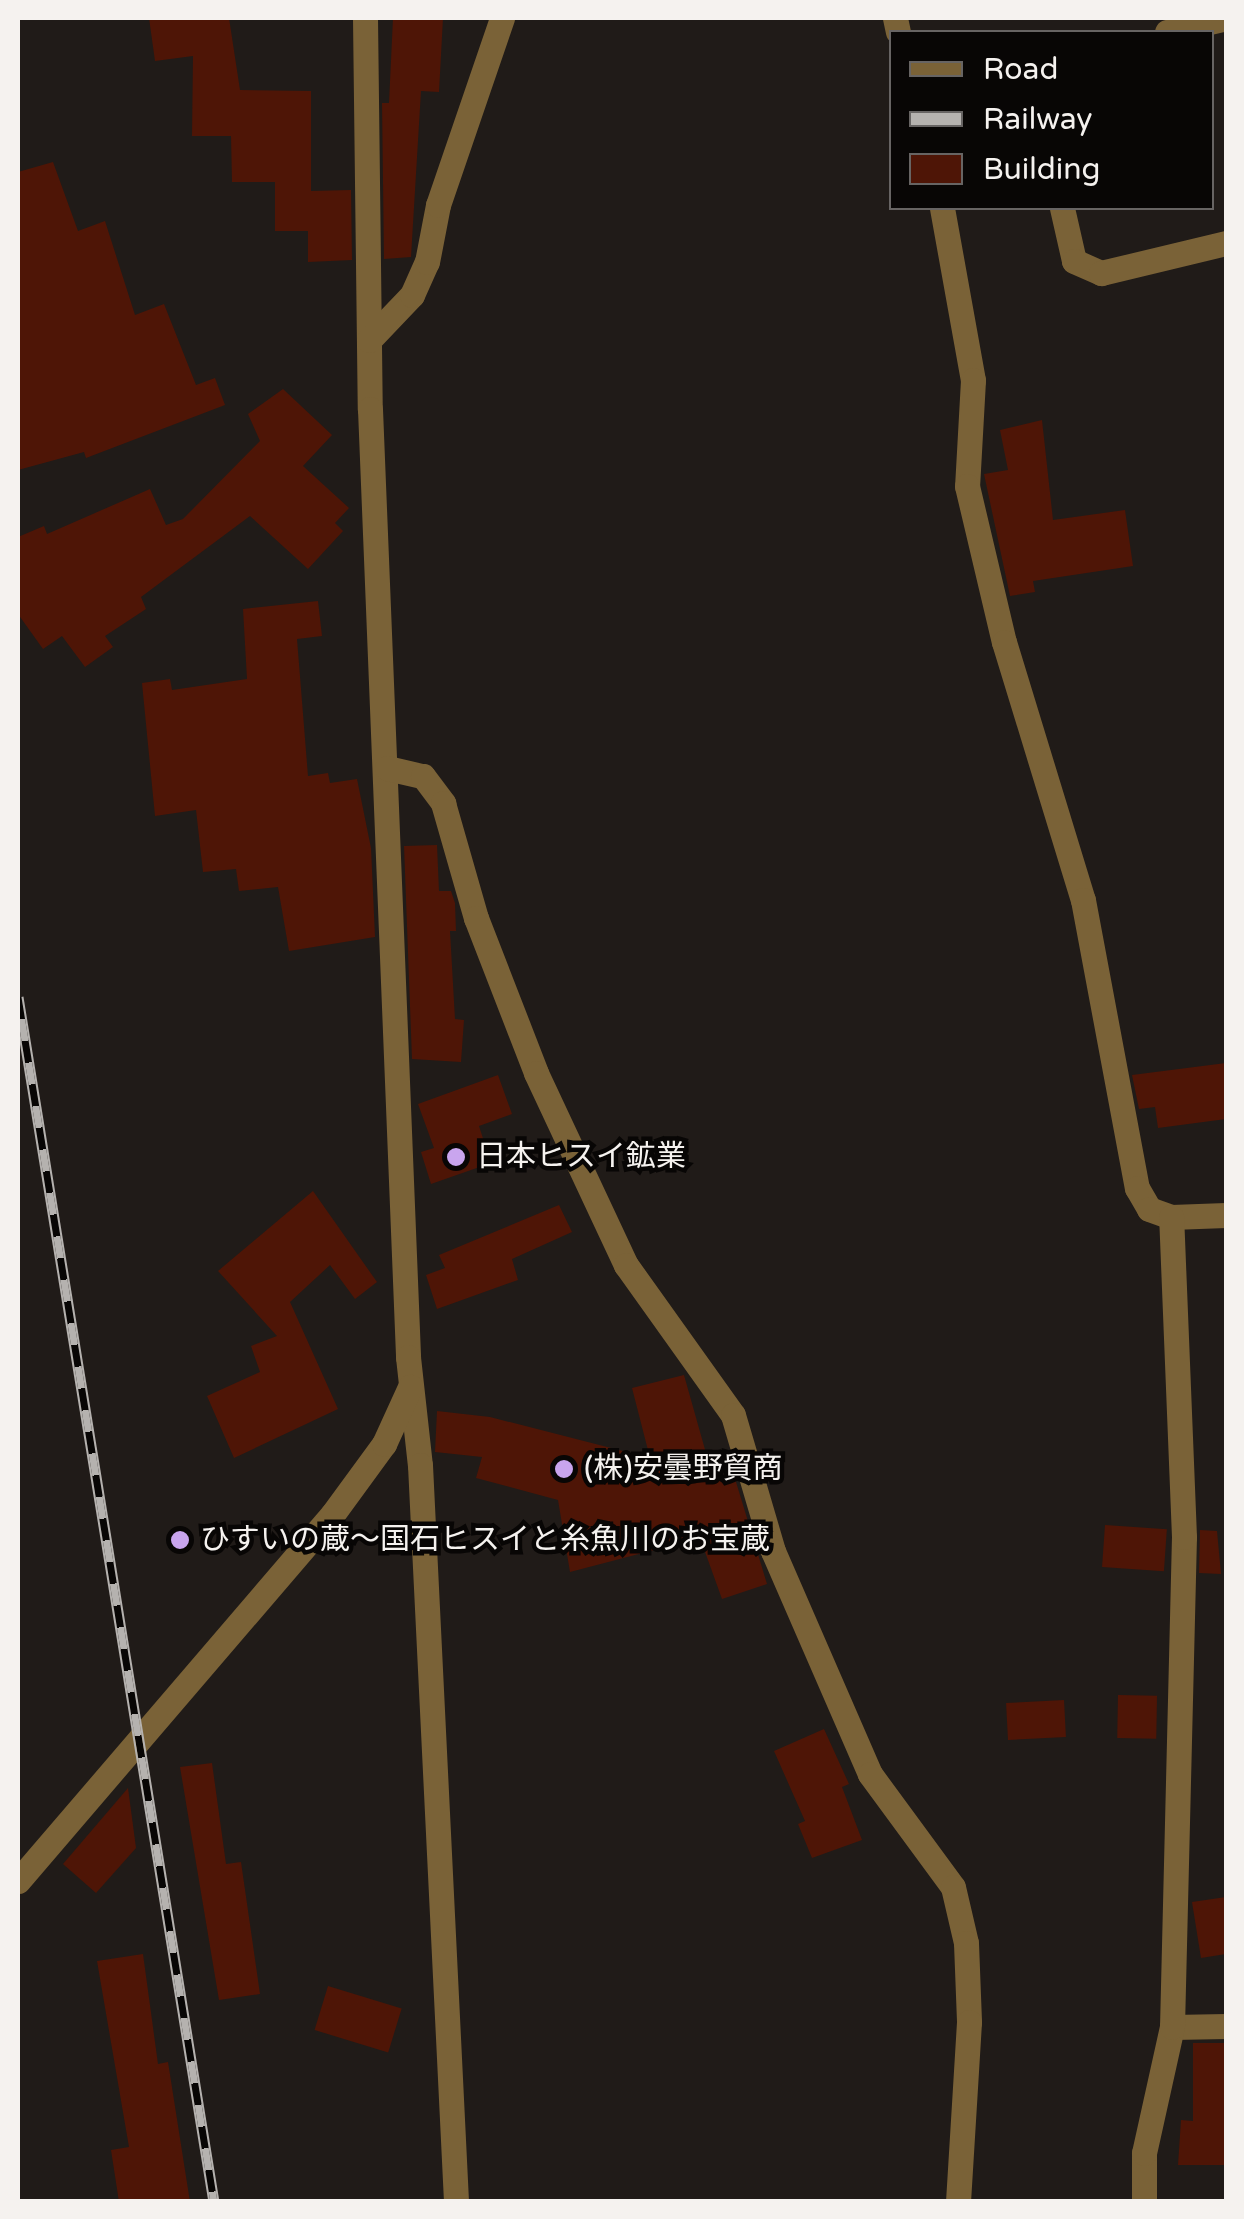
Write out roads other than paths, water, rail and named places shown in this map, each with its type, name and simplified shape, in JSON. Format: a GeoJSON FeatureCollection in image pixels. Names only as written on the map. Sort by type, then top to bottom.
{"type":"FeatureCollection","features":[{"type":"Feature","properties":{"kind":"street"},"geometry":{"type":"LineString","coordinates":[[365,18],[368,340],[410,1388],[456,2202]]}},
{"type":"Feature","properties":{"kind":"street"},"geometry":{"type":"LineString","coordinates":[[368,340],[412,295],[427,262],[438,205],[502,18]]}},
{"type":"Feature","properties":{"kind":"street"},"geometry":{"type":"LineString","coordinates":[[1175,30],[1226,18]]}},
{"type":"Feature","properties":{"kind":"street"},"geometry":{"type":"LineString","coordinates":[[942,210],[973,380],[967,486],[1004,642],[1083,900],[1136,1188],[1150,1210],[1171,1217],[1226,1215]]}},
{"type":"Feature","properties":{"kind":"street"},"geometry":{"type":"LineString","coordinates":[[1062,210],[1074,261],[1102,273],[1226,243]]}},
{"type":"Feature","properties":{"kind":"street"},"geometry":{"type":"LineString","coordinates":[[388,768],[423,776],[444,803],[476,918],[536,1073],[626,1264],[734,1415],[773,1551],[861,1757],[953,1888],[966,1942],[969,2022],[958,2202]]}},
{"type":"Feature","properties":{"kind":"street"},"geometry":{"type":"LineString","coordinates":[[1144,2202],[1144,2153],[1172,2026],[1184,1538],[1171,1217]]}},
{"type":"Feature","properties":{"kind":"street"},"geometry":{"type":"LineString","coordinates":[[18,1881],[332,1515],[384,1444],[410,1388]]}},
{"type":"Feature","properties":{"kind":"street"},"geometry":{"type":"LineString","coordinates":[[1172,2026],[1226,2026]]}},
{"type":"Feature","properties":{"kind":"railway"},"geometry":{"type":"LineString","coordinates":[[18,997],[214,2202]]}},
{"type":"Feature","properties":{"kind":"place","name":"日本ヒスイ鉱業"},"geometry":{"type":"Point","coordinates":[456,1157]}},
{"type":"Feature","properties":{"kind":"place","name":"(株)安曇野貿商"},"geometry":{"type":"Point","coordinates":[564,1469]}},
{"type":"Feature","properties":{"kind":"place","name":"ひすいの蔵～国石ヒスイと糸魚川のお宝蔵"},"geometry":{"type":"Point","coordinates":[180,1540]}}]}
